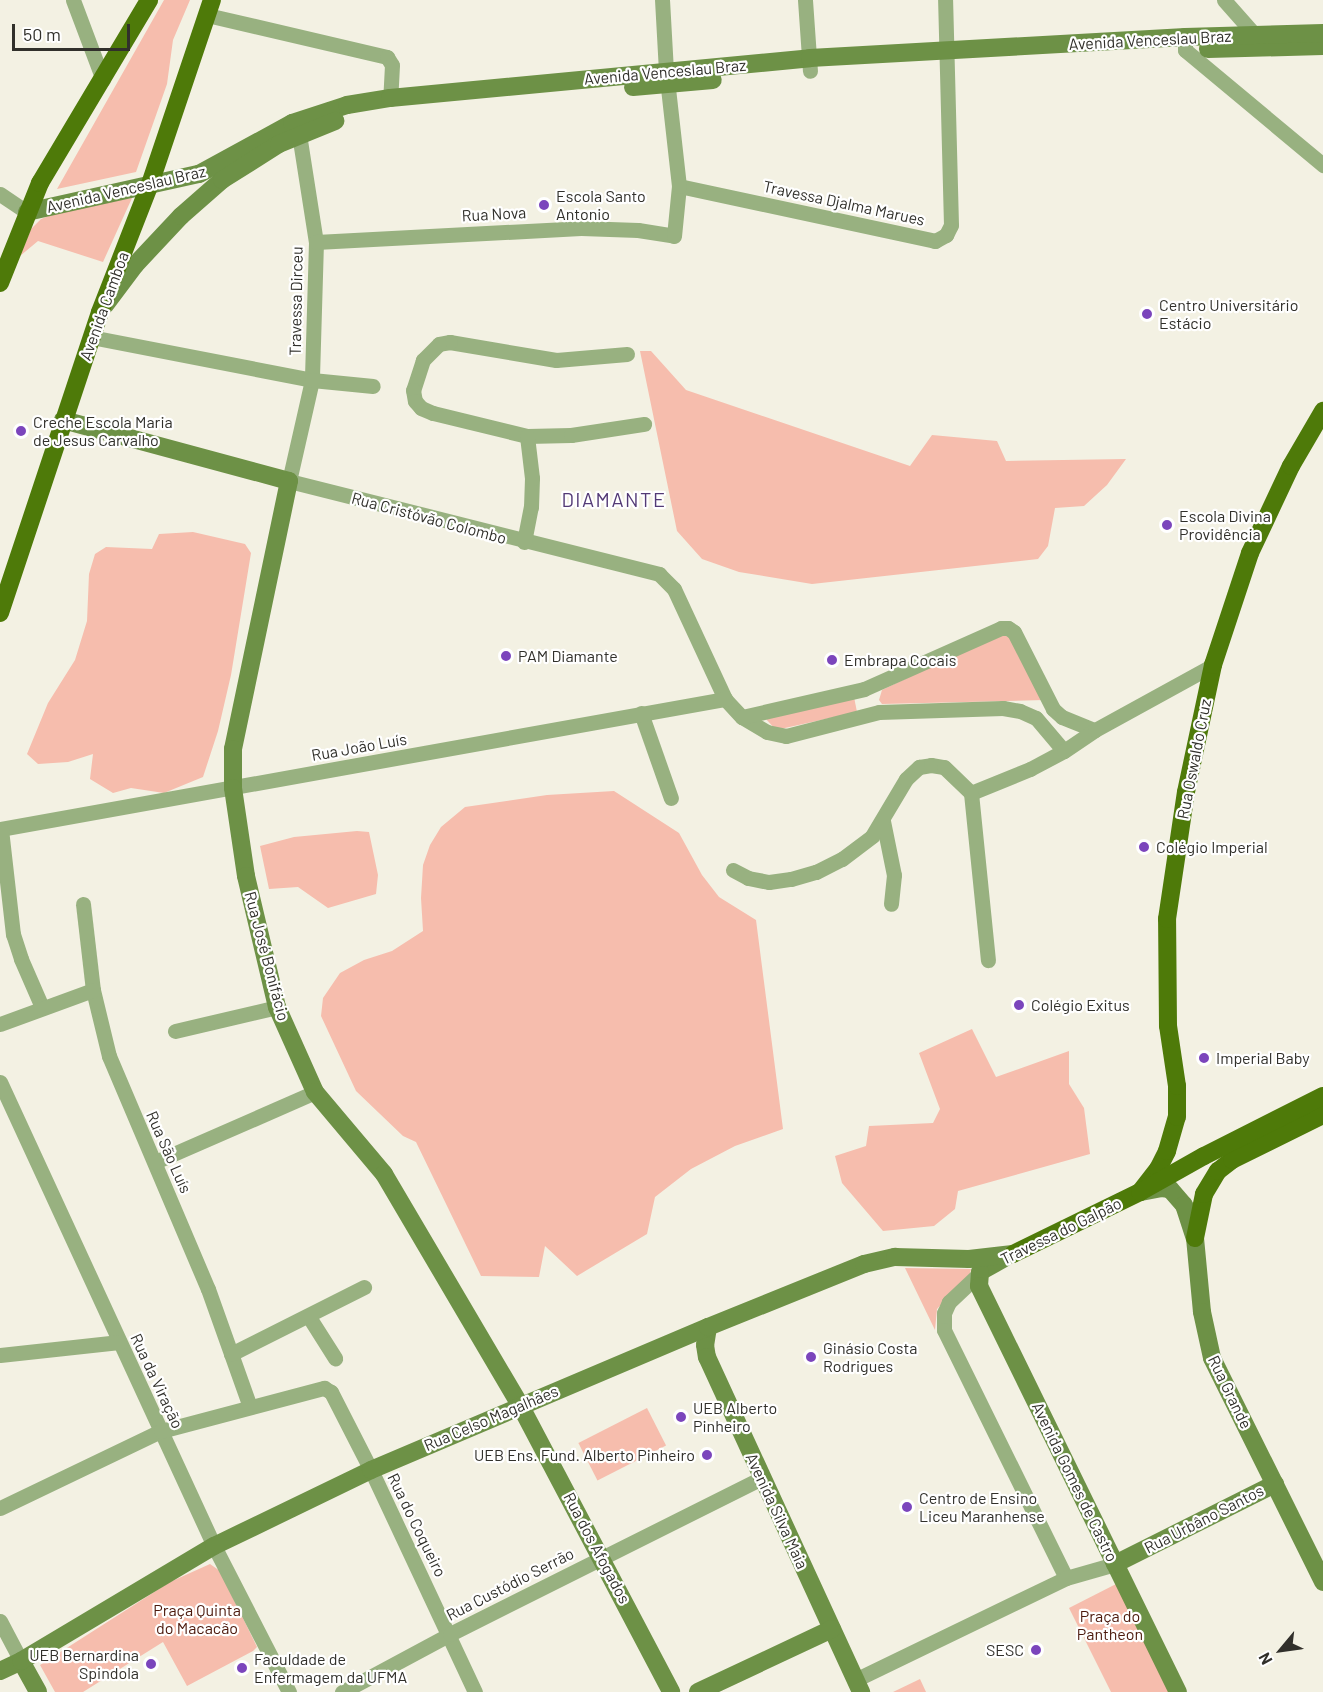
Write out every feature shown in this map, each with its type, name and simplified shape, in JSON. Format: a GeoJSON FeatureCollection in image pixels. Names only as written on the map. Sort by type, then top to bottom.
{"type":"FeatureCollection","features":[{"type":"Feature","properties":{"kind":"main road"},"geometry":{"type":"LineString","coordinates":[[0,283],[40,183],[149,0]]}},
{"type":"Feature","properties":{"kind":"main road","name":"Avenida Camboa"},"geometry":{"type":"LineString","coordinates":[[1,608],[91,337],[150,184],[207,5]]}},
{"type":"Feature","properties":{"kind":"main road","name":"Avenida Venceslau Braz"},"geometry":{"type":"LineString","coordinates":[[1255,42],[1323,33]]}},
{"type":"Feature","properties":{"kind":"main road","name":"Avenida Venceslau Braz"},"geometry":{"type":"LineString","coordinates":[[100,312],[135,265],[181,216],[238,169],[296,129],[394,110],[666,78],[810,64],[1185,43],[1255,42],[1323,46]]}},
{"type":"Feature","properties":{"kind":"main road","name":"Avenida Venceslau Braz"},"geometry":{"type":"LineString","coordinates":[[27,212],[199,174],[347,105],[390,98],[666,78]]}},
{"type":"Feature","properties":{"kind":"main road","name":"Rua Oswaldo Cruz"},"geometry":{"type":"LineString","coordinates":[[1140,1192],[1158,1169],[1167,1151],[1177,1117],[1177,1086],[1168,1026],[1167,919],[1185,792],[1213,665],[1250,553],[1292,466],[1323,411]]}},
{"type":"Feature","properties":{"kind":"main road","name":"Rua Cristóvão Colombo"},"geometry":{"type":"LineString","coordinates":[[63,420],[289,481]]}},
{"type":"Feature","properties":{"kind":"main road","name":"Rua José Bonifácio"},"geometry":{"type":"LineString","coordinates":[[289,481],[236,728],[233,788],[246,876],[277,1007],[315,1092],[384,1174],[520,1406]]}},
{"type":"Feature","properties":{"kind":"main road","name":"Travessa do Galpão"},"geometry":{"type":"LineString","coordinates":[[983,1270],[1140,1192],[1204,1156],[1323,1096]]}},
{"type":"Feature","properties":{"kind":"main road"},"geometry":{"type":"LineString","coordinates":[[1195,1239],[1204,1194],[1218,1171],[1232,1160],[1323,1115]]}},
{"type":"Feature","properties":{"kind":"main road","name":"Rua Grande"},"geometry":{"type":"LineString","coordinates":[[1140,1192],[1161,1188],[1177,1194],[1186,1210],[1195,1239],[1208,1346],[1323,1581]]}},
{"type":"Feature","properties":{"kind":"main road","name":"Rua Celso Magalhães"},"geometry":{"type":"LineString","coordinates":[[0,1671],[21,1661],[214,1546],[371,1470],[708,1327],[864,1264],[895,1257],[969,1258],[1013,1254]]}},
{"type":"Feature","properties":{"kind":"main road","name":"Avenida Gomes de Castro"},"geometry":{"type":"LineString","coordinates":[[983,1270],[978,1278],[981,1290],[1178,1692]]}},
{"type":"Feature","properties":{"kind":"main road","name":"Avenida Silva Maia"},"geometry":{"type":"LineString","coordinates":[[708,1327],[705,1345],[707,1357],[858,1686]]}},
{"type":"Feature","properties":{"kind":"main road","name":"Rua dos Afogados"},"geometry":{"type":"LineString","coordinates":[[520,1406],[672,1692]]}},
{"type":"Feature","properties":{"kind":"main road","name":"Rua Urbâno Santos"},"geometry":{"type":"LineString","coordinates":[[1115,1564],[1275,1484]]}},
{"type":"Feature","properties":{"kind":"main road"},"geometry":{"type":"LineString","coordinates":[[698,1692],[831,1629]]}},
{"type":"Feature","properties":{"kind":"main road"},"geometry":{"type":"LineString","coordinates":[[21,1661],[38,1692]]}},
{"type":"Feature","properties":{"kind":"street"},"geometry":{"type":"LineString","coordinates":[[73,0],[103,80]]}},
{"type":"Feature","properties":{"kind":"street"},"geometry":{"type":"LineString","coordinates":[[662,0],[666,78],[679,186]]}},
{"type":"Feature","properties":{"kind":"street"},"geometry":{"type":"LineString","coordinates":[[805,0],[810,64]]}},
{"type":"Feature","properties":{"kind":"street","name":"Travessa Djalma Marues"},"geometry":{"type":"LineString","coordinates":[[679,186],[935,241],[946,235],[951,225],[945,0]]}},
{"type":"Feature","properties":{"kind":"street"},"geometry":{"type":"LineString","coordinates":[[1224,0],[1255,42]]}},
{"type":"Feature","properties":{"kind":"street"},"geometry":{"type":"LineString","coordinates":[[207,5],[387,57],[392,65],[390,98]]}},
{"type":"Feature","properties":{"kind":"street"},"geometry":{"type":"LineString","coordinates":[[1185,43],[1323,165]]}},
{"type":"Feature","properties":{"kind":"street","name":"Travessa Dirceu"},"geometry":{"type":"LineString","coordinates":[[289,481],[312,380],[316,242],[296,129]]}},
{"type":"Feature","properties":{"kind":"street","name":"Rua Nova"},"geometry":{"type":"LineString","coordinates":[[316,242],[581,228],[638,230],[674,236],[679,186]]}},
{"type":"Feature","properties":{"kind":"street"},"geometry":{"type":"LineString","coordinates":[[0,194],[27,212]]}},
{"type":"Feature","properties":{"kind":"street"},"geometry":{"type":"LineString","coordinates":[[91,337],[312,380],[373,386]]}},
{"type":"Feature","properties":{"kind":"street"},"geometry":{"type":"LineString","coordinates":[[627,354],[556,360],[450,342],[439,344],[429,351],[423,360],[414,390],[415,401],[421,408],[527,436],[572,435],[644,424]]}},
{"type":"Feature","properties":{"kind":"street"},"geometry":{"type":"LineString","coordinates":[[524,542],[531,507],[532,478],[527,436]]}},
{"type":"Feature","properties":{"kind":"street","name":"Rua Cristóvão Colombo"},"geometry":{"type":"LineString","coordinates":[[289,481],[524,542],[650,571],[667,580],[674,589],[725,699],[742,717],[767,732],[786,736],[868,714]]}},
{"type":"Feature","properties":{"kind":"street"},"geometry":{"type":"LineString","coordinates":[[742,717],[864,689],[1001,628],[1008,628],[1014,632],[1053,709],[1062,717],[1095,730]]}},
{"type":"Feature","properties":{"kind":"street"},"geometry":{"type":"LineString","coordinates":[[971,793],[1064,751],[1095,730],[1213,665]]}},
{"type":"Feature","properties":{"kind":"street"},"geometry":{"type":"LineString","coordinates":[[864,689],[868,714],[1003,708],[1020,711],[1036,718],[1064,751]]}},
{"type":"Feature","properties":{"kind":"street","name":"Rua João Luís"},"geometry":{"type":"LineString","coordinates":[[1,829],[725,699]]}},
{"type":"Feature","properties":{"kind":"street"},"geometry":{"type":"LineString","coordinates":[[641,713],[671,798]]}},
{"type":"Feature","properties":{"kind":"street"},"geometry":{"type":"LineString","coordinates":[[733,870],[748,878],[769,882],[816,872],[842,860],[860,846],[883,821],[906,779],[919,767],[930,765],[944,767],[971,793],[988,960]]}},
{"type":"Feature","properties":{"kind":"street"},"geometry":{"type":"LineString","coordinates":[[883,821],[894,875],[891,904]]}},
{"type":"Feature","properties":{"kind":"street"},"geometry":{"type":"LineString","coordinates":[[1,829],[13,934],[42,1007]]}},
{"type":"Feature","properties":{"kind":"street","name":"Rua São Luís"},"geometry":{"type":"LineString","coordinates":[[83,904],[93,990],[109,1056],[124,1097],[208,1289],[250,1407]]}},
{"type":"Feature","properties":{"kind":"street"},"geometry":{"type":"LineString","coordinates":[[0,1024],[93,990]]}},
{"type":"Feature","properties":{"kind":"street"},"geometry":{"type":"LineString","coordinates":[[175,1031],[277,1007]]}},
{"type":"Feature","properties":{"kind":"street","name":"Rua da Viração"},"geometry":{"type":"LineString","coordinates":[[0,1082],[214,1546],[289,1692]]}},
{"type":"Feature","properties":{"kind":"street"},"geometry":{"type":"LineString","coordinates":[[154,1162],[315,1092]]}},
{"type":"Feature","properties":{"kind":"street"},"geometry":{"type":"LineString","coordinates":[[983,1270],[946,1308],[943,1319],[944,1330],[1066,1578]]}},
{"type":"Feature","properties":{"kind":"street"},"geometry":{"type":"LineString","coordinates":[[231,1354],[309,1317],[364,1287]]}},
{"type":"Feature","properties":{"kind":"street"},"geometry":{"type":"LineString","coordinates":[[309,1317],[335,1358]]}},
{"type":"Feature","properties":{"kind":"street"},"geometry":{"type":"LineString","coordinates":[[0,1356],[119,1342]]}},
{"type":"Feature","properties":{"kind":"street","name":"Rua do Coqueiro"},"geometry":{"type":"LineString","coordinates":[[250,1407],[313,1389],[324,1388],[331,1392],[450,1634],[475,1692]]}},
{"type":"Feature","properties":{"kind":"street"},"geometry":{"type":"LineString","coordinates":[[0,1508],[161,1431],[250,1407]]}},
{"type":"Feature","properties":{"kind":"street","name":"Rua Custódio Serrão"},"geometry":{"type":"LineString","coordinates":[[342,1692],[450,1634],[761,1478]]}},
{"type":"Feature","properties":{"kind":"street","name":"Rua Urbâno Santos"},"geometry":{"type":"LineString","coordinates":[[858,1686],[1066,1578],[1115,1564]]}},
{"type":"Feature","properties":{"kind":"street"},"geometry":{"type":"LineString","coordinates":[[0,1621],[21,1661]]}},
{"type":"Feature","properties":{"kind":"green space"},"geometry":{"type":"Polygon","coordinates":[[[164,0],[190,0],[173,40],[167,84],[136,172],[57,189],[164,0]]]}},
{"type":"Feature","properties":{"kind":"green space"},"geometry":{"type":"Polygon","coordinates":[[[132,198],[103,262],[38,241],[20,256],[31,229],[41,219],[67,209],[132,198]]]}},
{"type":"Feature","properties":{"kind":"green space"},"geometry":{"type":"Polygon","coordinates":[[[640,351],[651,351],[686,390],[910,466],[932,435],[997,441],[1006,461],[1126,459],[1107,485],[1084,506],[1055,508],[1048,546],[1038,559],[812,584],[739,572],[702,559],[677,531],[640,351]]]}},
{"type":"Feature","properties":{"kind":"green space"},"geometry":{"type":"Polygon","coordinates":[[[193,532],[245,544],[251,553],[231,675],[218,731],[203,777],[164,793],[131,788],[113,793],[90,779],[93,754],[68,762],[38,764],[27,754],[48,703],[75,660],[87,621],[89,574],[95,554],[106,547],[152,549],[159,534],[193,532]]]}},
{"type":"Feature","properties":{"kind":"green space"},"geometry":{"type":"Polygon","coordinates":[[[999,634],[1010,637],[1044,700],[882,704],[879,700],[882,690],[999,634]]]}},
{"type":"Feature","properties":{"kind":"green space"},"geometry":{"type":"Polygon","coordinates":[[[854,697],[857,712],[776,730],[766,719],[854,697]]]}},
{"type":"Feature","properties":{"kind":"green space"},"geometry":{"type":"Polygon","coordinates":[[[614,791],[679,833],[702,875],[719,897],[756,920],[783,1129],[735,1146],[691,1169],[655,1197],[647,1234],[577,1276],[545,1246],[539,1277],[481,1276],[416,1142],[403,1136],[356,1091],[321,1016],[323,998],[340,973],[364,960],[392,951],[423,931],[421,898],[423,865],[430,845],[441,827],[465,807],[547,795],[614,791]]]}},
{"type":"Feature","properties":{"kind":"green space"},"geometry":{"type":"Polygon","coordinates":[[[369,832],[378,875],[376,894],[328,908],[298,887],[269,889],[260,846],[294,837],[369,832]]]}},
{"type":"Feature","properties":{"kind":"green space"},"geometry":{"type":"Polygon","coordinates":[[[972,1029],[996,1077],[1069,1051],[1069,1084],[1084,1108],[1090,1154],[958,1191],[955,1209],[934,1226],[883,1231],[842,1183],[835,1156],[866,1146],[869,1126],[933,1123],[940,1109],[919,1053],[972,1029]]]}},
{"type":"Feature","properties":{"kind":"green space"},"geometry":{"type":"Polygon","coordinates":[[[905,1268],[971,1269],[970,1274],[937,1309],[935,1330],[905,1268]]]}},
{"type":"Feature","properties":{"kind":"green space"},"geometry":{"type":"Polygon","coordinates":[[[647,1408],[666,1445],[597,1480],[578,1443],[647,1408]]]}},
{"type":"Feature","properties":{"kind":"green space","name":"Praça Quinta do Macacão"},"geometry":{"type":"Polygon","coordinates":[[[210,1564],[220,1571],[257,1647],[253,1651],[187,1686],[163,1642],[83,1692],[55,1692],[40,1665],[170,1582],[210,1564]]]}},
{"type":"Feature","properties":{"kind":"green space","name":"Praça do Pantheon"},"geometry":{"type":"Polygon","coordinates":[[[1120,1582],[1174,1692],[1111,1692],[1069,1608],[1120,1582]]]}},
{"type":"Feature","properties":{"kind":"green space"},"geometry":{"type":"Polygon","coordinates":[[[920,1679],[926,1692],[893,1692],[920,1679]]]}},
{"type":"Feature","properties":{"kind":"place","name":"Escola Santo Antonio"},"geometry":{"type":"Point","coordinates":[544,205]}},
{"type":"Feature","properties":{"kind":"place","name":"Centro Universitário Estácio"},"geometry":{"type":"Point","coordinates":[1147,314]}},
{"type":"Feature","properties":{"kind":"place","name":"Creche Escola Maria de Jesus Carvalho"},"geometry":{"type":"Point","coordinates":[21,431]}},
{"type":"Feature","properties":{"kind":"place","name":"Escola Divina Providência"},"geometry":{"type":"Point","coordinates":[1167,525]}},
{"type":"Feature","properties":{"kind":"place","name":"PAM Diamante"},"geometry":{"type":"Point","coordinates":[506,656]}},
{"type":"Feature","properties":{"kind":"place","name":"Embrapa Cocais"},"geometry":{"type":"Point","coordinates":[832,660]}},
{"type":"Feature","properties":{"kind":"place","name":"Colégio Imperial"},"geometry":{"type":"Point","coordinates":[1144,847]}},
{"type":"Feature","properties":{"kind":"place","name":"Colégio Exitus"},"geometry":{"type":"Point","coordinates":[1019,1005]}},
{"type":"Feature","properties":{"kind":"place","name":"Imperial Baby"},"geometry":{"type":"Point","coordinates":[1204,1058]}},
{"type":"Feature","properties":{"kind":"place","name":"Ginásio Costa Rodrigues"},"geometry":{"type":"Point","coordinates":[811,1357]}},
{"type":"Feature","properties":{"kind":"place","name":"UEB Alberto Pinheiro"},"geometry":{"type":"Point","coordinates":[681,1417]}},
{"type":"Feature","properties":{"kind":"place","name":"UEB Ens. Fund. Alberto Pinheiro"},"geometry":{"type":"Point","coordinates":[707,1455]}},
{"type":"Feature","properties":{"kind":"place","name":"Centro de Ensino Liceu Maranhense"},"geometry":{"type":"Point","coordinates":[907,1507]}},
{"type":"Feature","properties":{"kind":"place","name":"SESC"},"geometry":{"type":"Point","coordinates":[1036,1650]}},
{"type":"Feature","properties":{"kind":"place","name":"UEB Bernardina Spindola"},"geometry":{"type":"Point","coordinates":[151,1664]}},
{"type":"Feature","properties":{"kind":"place","name":"Faculdade de Enfermagem da UFMA"},"geometry":{"type":"Point","coordinates":[242,1668]}},
{"type":"Feature","properties":{"kind":"district","name":"DIAMANTE"},"geometry":{"type":"Point","coordinates":[614,499]}}]}
